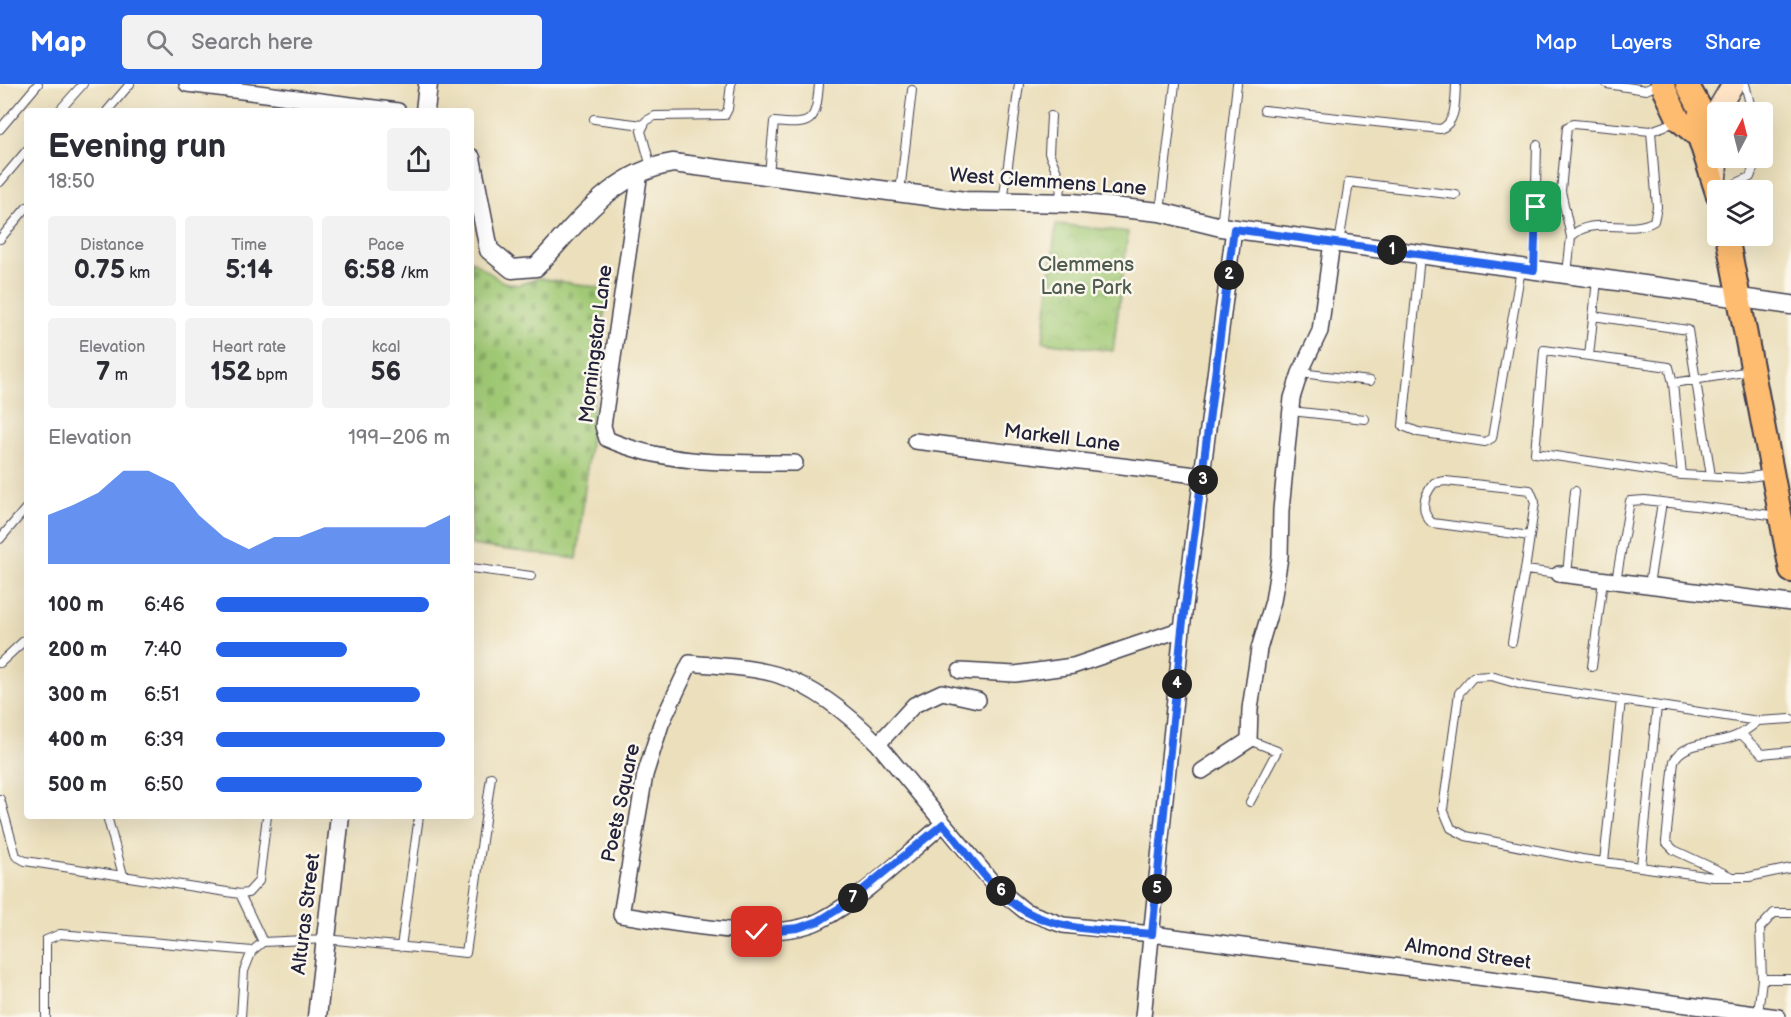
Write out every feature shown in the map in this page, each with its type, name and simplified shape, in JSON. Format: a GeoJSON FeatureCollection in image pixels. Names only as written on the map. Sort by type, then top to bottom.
{"type":"FeatureCollection","features":[{"type":"Feature","properties":{"kind":"main road"},"geometry":{"type":"LineString","coordinates":[[1661,84],[1679,120],[1707,140]]}},
{"type":"Feature","properties":{"kind":"main road"},"geometry":{"type":"LineString","coordinates":[[1688,84],[1700,108],[1707,137]]}},
{"type":"Feature","properties":{"kind":"main road"},"geometry":{"type":"LineString","coordinates":[[1722,102],[1733,84]]}},
{"type":"Feature","properties":{"kind":"main road"},"geometry":{"type":"LineString","coordinates":[[1729,246],[1773,474],[1784,519],[1791,571]]}},
{"type":"Feature","properties":{"kind":"street"},"geometry":{"type":"LineString","coordinates":[[187,84],[348,108]]}},
{"type":"Feature","properties":{"kind":"street"},"geometry":{"type":"LineString","coordinates":[[425,108],[428,84]]}},
{"type":"Feature","properties":{"kind":"street","name":"West Clemmens Lane"},"geometry":{"type":"LineString","coordinates":[[474,173],[489,250],[512,269],[536,267],[608,191],[645,169],[673,164],[1003,203],[1060,203],[1160,212],[1228,228],[1791,304]]}},
{"type":"Feature","properties":{"kind":"street","name":"Morningstar Lane"},"geometry":{"type":"LineString","coordinates":[[645,169],[603,426],[607,439],[631,450],[715,463],[795,464]]}},
{"type":"Feature","properties":{"kind":"street"},"geometry":{"type":"LineString","coordinates":[[1143,1017],[1182,629],[1204,476],[1228,228]]}},
{"type":"Feature","properties":{"kind":"street"},"geometry":{"type":"LineString","coordinates":[[1202,771],[1249,740],[1250,709],[1259,649],[1273,601],[1280,557],[1281,510],[1291,411],[1300,373],[1320,331],[1335,242]]}},
{"type":"Feature","properties":{"kind":"street","name":"Markell Lane"},"geometry":{"type":"LineString","coordinates":[[915,441],[1204,476]]}},
{"type":"Feature","properties":{"kind":"street"},"geometry":{"type":"LineString","coordinates":[[1563,575],[1791,603]]}},
{"type":"Feature","properties":{"kind":"street"},"geometry":{"type":"LineString","coordinates":[[960,671],[1015,674],[1073,666],[1182,629]]}},
{"type":"Feature","properties":{"kind":"street","name":"Poets Square"},"geometry":{"type":"LineString","coordinates":[[943,824],[843,906],[819,921],[798,928],[757,932],[621,915],[645,775],[661,724],[690,663],[777,675],[814,692],[862,728],[878,744],[997,888],[1025,911],[1064,925],[1152,934]]}},
{"type":"Feature","properties":{"kind":"street"},"geometry":{"type":"LineString","coordinates":[[878,744],[914,705],[923,701],[942,693],[978,700]]}},
{"type":"Feature","properties":{"kind":"street","name":"Alturas Street"},"geometry":{"type":"LineString","coordinates":[[317,1017],[340,819]]}},
{"type":"Feature","properties":{"kind":"street","name":"Almond Street"},"geometry":{"type":"LineString","coordinates":[[1152,934],[1778,1017]]}},
{"type":"Feature","properties":{"kind":"lane"},"geometry":{"type":"LineString","coordinates":[[0,129],[38,84]]}},
{"type":"Feature","properties":{"kind":"lane"},"geometry":{"type":"LineString","coordinates":[[63,108],[83,84]]}},
{"type":"Feature","properties":{"kind":"lane"},"geometry":{"type":"LineString","coordinates":[[110,108],[130,84]]}},
{"type":"Feature","properties":{"kind":"lane"},"geometry":{"type":"LineString","coordinates":[[645,169],[641,131],[643,125],[655,116],[725,115],[732,84]]}},
{"type":"Feature","properties":{"kind":"lane"},"geometry":{"type":"LineString","coordinates":[[769,176],[774,122],[800,124],[813,118],[817,109],[819,84]]}},
{"type":"Feature","properties":{"kind":"lane"},"geometry":{"type":"LineString","coordinates":[[1003,203],[1019,84]]}},
{"type":"Feature","properties":{"kind":"lane"},"geometry":{"type":"LineString","coordinates":[[1160,212],[1175,84]]}},
{"type":"Feature","properties":{"kind":"lane"},"geometry":{"type":"LineString","coordinates":[[1228,228],[1237,84]]}},
{"type":"Feature","properties":{"kind":"lane"},"geometry":{"type":"LineString","coordinates":[[1264,110],[1440,129],[1446,127],[1453,117],[1456,84]]}},
{"type":"Feature","properties":{"kind":"lane"},"geometry":{"type":"LineString","coordinates":[[1607,84],[1646,90],[1661,84]]}},
{"type":"Feature","properties":{"kind":"lane"},"geometry":{"type":"LineString","coordinates":[[1745,84],[1750,102]]}},
{"type":"Feature","properties":{"kind":"lane"},"geometry":{"type":"LineString","coordinates":[[900,192],[912,90]]}},
{"type":"Feature","properties":{"kind":"lane"},"geometry":{"type":"LineString","coordinates":[[1051,116],[1049,153],[1061,182],[1060,203]]}},
{"type":"Feature","properties":{"kind":"lane"},"geometry":{"type":"LineString","coordinates":[[594,119],[643,125]]}},
{"type":"Feature","properties":{"kind":"lane"},"geometry":{"type":"LineString","coordinates":[[1567,274],[1571,237],[1562,191],[1568,127],[1573,123],[1651,131],[1679,120]]}},
{"type":"Feature","properties":{"kind":"lane"},"geometry":{"type":"LineString","coordinates":[[1571,237],[1583,228],[1644,227],[1654,221],[1656,207],[1651,131]]}},
{"type":"Feature","properties":{"kind":"lane"},"geometry":{"type":"LineString","coordinates":[[1420,254],[1403,426],[1418,432],[1485,442],[1492,438],[1528,269],[1537,145]]}},
{"type":"Feature","properties":{"kind":"lane"},"geometry":{"type":"LineString","coordinates":[[0,182],[24,154]]}},
{"type":"Feature","properties":{"kind":"lane"},"geometry":{"type":"LineString","coordinates":[[1743,180],[1750,177],[1753,168]]}},
{"type":"Feature","properties":{"kind":"lane"},"geometry":{"type":"LineString","coordinates":[[1335,242],[1349,182],[1456,195]]}},
{"type":"Feature","properties":{"kind":"lane"},"geometry":{"type":"LineString","coordinates":[[0,239],[24,211]]}},
{"type":"Feature","properties":{"kind":"lane"},"geometry":{"type":"LineString","coordinates":[[1589,356],[1597,278]]}},
{"type":"Feature","properties":{"kind":"lane"},"geometry":{"type":"LineString","coordinates":[[1593,316],[1688,330],[1711,476]]}},
{"type":"Feature","properties":{"kind":"lane"},"geometry":{"type":"LineString","coordinates":[[1682,475],[1673,383],[1669,367],[1544,350],[1535,453],[1682,475],[1742,478],[1773,474]]}},
{"type":"Feature","properties":{"kind":"lane"},"geometry":{"type":"LineString","coordinates":[[1673,383],[1753,371]]}},
{"type":"Feature","properties":{"kind":"lane"},"geometry":{"type":"LineString","coordinates":[[1300,373],[1370,381]]}},
{"type":"Feature","properties":{"kind":"lane"},"geometry":{"type":"LineString","coordinates":[[1291,411],[1365,419]]}},
{"type":"Feature","properties":{"kind":"lane"},"geometry":{"type":"LineString","coordinates":[[1512,642],[1525,570],[1530,536],[1535,502],[1530,490],[1445,481],[1434,483],[1427,491],[1424,508],[1426,517],[1432,523],[1530,536]]}},
{"type":"Feature","properties":{"kind":"lane"},"geometry":{"type":"LineString","coordinates":[[1525,570],[1563,575],[1575,491]]}},
{"type":"Feature","properties":{"kind":"lane"},"geometry":{"type":"LineString","coordinates":[[1592,668],[1627,506],[1630,501],[1662,502],[1784,519]]}},
{"type":"Feature","properties":{"kind":"lane"},"geometry":{"type":"LineString","coordinates":[[1648,585],[1662,502]]}},
{"type":"Feature","properties":{"kind":"lane"},"geometry":{"type":"LineString","coordinates":[[0,539],[24,511]]}},
{"type":"Feature","properties":{"kind":"lane"},"geometry":{"type":"LineString","coordinates":[[474,568],[531,576]]}},
{"type":"Feature","properties":{"kind":"lane"},"geometry":{"type":"LineString","coordinates":[[0,663],[24,641]]}},
{"type":"Feature","properties":{"kind":"lane"},"geometry":{"type":"LineString","coordinates":[[1791,719],[1758,721],[1522,685],[1491,676],[1473,677],[1459,693],[1443,809],[1451,828],[1466,836],[1548,854],[1713,877],[1749,877],[1791,868]]}},
{"type":"Feature","properties":{"kind":"lane"},"geometry":{"type":"LineString","coordinates":[[1604,862],[1621,700]]}},
{"type":"Feature","properties":{"kind":"lane"},"geometry":{"type":"LineString","coordinates":[[1641,866],[1657,706]]}},
{"type":"Feature","properties":{"kind":"lane"},"geometry":{"type":"LineString","coordinates":[[1733,877],[1674,850],[1666,842],[1676,756],[1688,747],[1741,734],[1758,721]]}},
{"type":"Feature","properties":{"kind":"lane"},"geometry":{"type":"LineString","coordinates":[[1741,734],[1762,754],[1791,751]]}},
{"type":"Feature","properties":{"kind":"lane"},"geometry":{"type":"LineString","coordinates":[[1249,740],[1277,751],[1250,802]]}},
{"type":"Feature","properties":{"kind":"lane"},"geometry":{"type":"LineString","coordinates":[[241,1017],[244,971],[252,951],[262,942],[326,939],[466,953],[491,777]]}},
{"type":"Feature","properties":{"kind":"lane"},"geometry":{"type":"LineString","coordinates":[[0,799],[16,856],[25,861],[240,894],[249,893],[259,881],[267,819]]}},
{"type":"Feature","properties":{"kind":"lane"},"geometry":{"type":"LineString","coordinates":[[108,819],[123,875]]}},
{"type":"Feature","properties":{"kind":"lane"},"geometry":{"type":"LineString","coordinates":[[401,947],[418,819]]}},
{"type":"Feature","properties":{"kind":"lane"},"geometry":{"type":"LineString","coordinates":[[240,894],[262,942]]}},
{"type":"Feature","properties":{"kind":"lane"},"geometry":{"type":"LineString","coordinates":[[1758,1014],[1762,979],[1760,928],[1774,913],[1791,913]]}},
{"type":"Feature","properties":{"kind":"lane"},"geometry":{"type":"LineString","coordinates":[[46,1017],[46,940],[60,934],[252,951]]}},
{"type":"Feature","properties":{"kind":"lane"},"geometry":{"type":"LineString","coordinates":[[1762,979],[1791,979]]}},
{"type":"Feature","properties":{"kind":"green space","name":"Clemmens Lane Park"},"geometry":{"type":"Polygon","coordinates":[[[1056,224],[1128,232],[1113,351],[1043,342],[1056,224]]]}},
{"type":"Feature","properties":{"kind":"green space"},"geometry":{"type":"Polygon","coordinates":[[[474,262],[503,282],[518,285],[539,278],[607,289],[577,559],[474,545],[474,262]]]}},
{"type":"Feature","properties":{"kind":"route"},"geometry":{"type":"LineString","coordinates":[[757,932],[798,928],[819,921],[843,906],[943,824],[997,888],[1025,911],[1064,925],[1152,934],[1182,629],[1204,476],[1234,229],[1534,270],[1536,207]]}}]}
